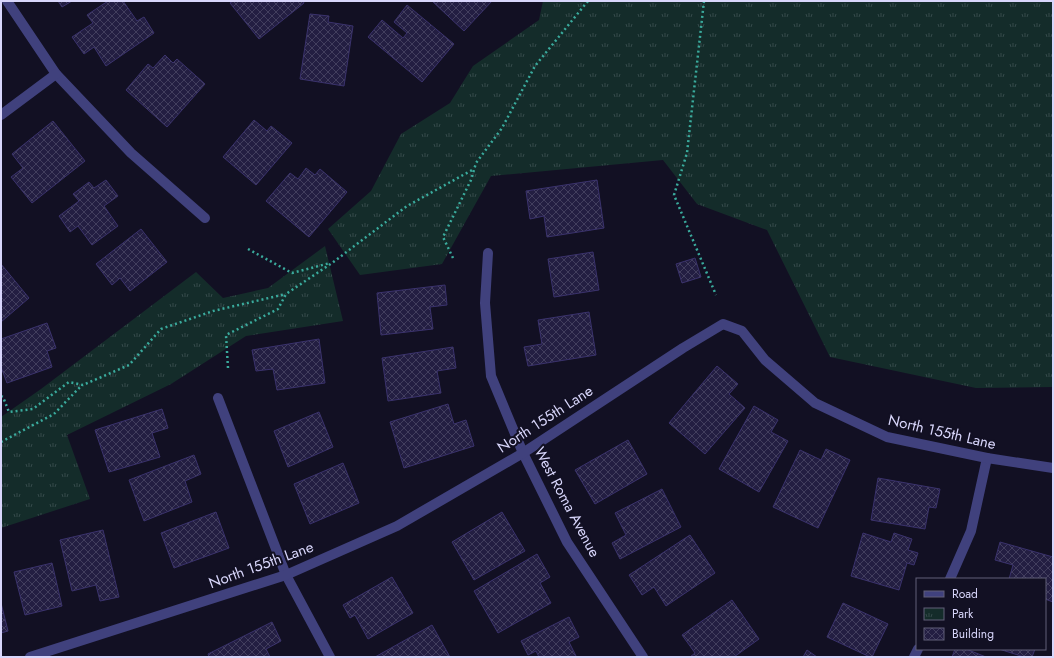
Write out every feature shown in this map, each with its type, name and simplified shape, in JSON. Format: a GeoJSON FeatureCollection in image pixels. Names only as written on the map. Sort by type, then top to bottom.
{"type":"FeatureCollection","features":[{"type":"Feature","properties":{"kind":"street"},"geometry":{"type":"LineString","coordinates":[[7,1],[56,74],[131,153],[206,218]]}},
{"type":"Feature","properties":{"kind":"street"},"geometry":{"type":"LineString","coordinates":[[1,115],[56,74]]}},
{"type":"Feature","properties":{"kind":"street","name":"West Roma Avenue"},"geometry":{"type":"LineString","coordinates":[[488,253],[485,303],[491,376],[523,453],[567,542],[643,657]]}},
{"type":"Feature","properties":{"kind":"street","name":"North 155th Lane"},"geometry":{"type":"LineString","coordinates":[[30,657],[47,654],[286,575],[397,526],[523,453],[683,348],[723,324],[742,331],[765,360],[815,403],[887,437],[987,458],[1053,468]]}},
{"type":"Feature","properties":{"kind":"street"},"geometry":{"type":"LineString","coordinates":[[218,398],[286,575],[330,657]]}},
{"type":"Feature","properties":{"kind":"street"},"geometry":{"type":"LineString","coordinates":[[950,578],[971,531],[987,458]]}},
{"type":"Feature","properties":{"kind":"path"},"geometry":{"type":"LineString","coordinates":[[453,258],[443,237],[471,180],[476,162],[502,128],[535,66],[588,1]]}},
{"type":"Feature","properties":{"kind":"path"},"geometry":{"type":"LineString","coordinates":[[704,1],[687,153],[674,194],[716,295]]}},
{"type":"Feature","properties":{"kind":"path"},"geometry":{"type":"LineString","coordinates":[[1,442],[54,414],[82,385],[129,365],[161,329],[214,311],[286,294],[332,263],[407,206],[474,169]]}},
{"type":"Feature","properties":{"kind":"path"},"geometry":{"type":"LineString","coordinates":[[248,249],[292,273],[332,263]]}},
{"type":"Feature","properties":{"kind":"path"},"geometry":{"type":"LineString","coordinates":[[228,368],[226,335],[278,309],[286,294]]}},
{"type":"Feature","properties":{"kind":"path"},"geometry":{"type":"LineString","coordinates":[[1,396],[3,397],[9,412],[33,409],[69,382],[82,385]]}},
{"type":"Feature","properties":{"kind":"green space"},"geometry":{"type":"Polygon","coordinates":[[[543,1],[1053,1],[1053,387],[976,388],[830,357],[767,230],[697,204],[663,160],[491,176],[442,264],[360,275],[328,229],[371,191],[401,134],[450,103],[473,66],[539,20],[543,1]]]}},
{"type":"Feature","properties":{"kind":"green space"},"geometry":{"type":"Polygon","coordinates":[[[325,246],[343,321],[246,336],[171,384],[67,435],[90,499],[1,528],[1,417],[41,389],[196,272],[223,298],[268,288],[325,246]]]}},
{"type":"Feature","properties":{"kind":"building"},"geometry":{"type":"Polygon","coordinates":[[[58,1],[72,1],[62,7],[58,1]]]}},
{"type":"Feature","properties":{"kind":"building"},"geometry":{"type":"Polygon","coordinates":[[[108,1],[123,1],[137,21],[144,17],[154,33],[106,66],[94,47],[84,54],[72,37],[93,23],[87,15],[108,1]]]}},
{"type":"Feature","properties":{"kind":"building"},"geometry":{"type":"Polygon","coordinates":[[[233,1],[303,1],[304,3],[259,39],[230,3],[233,1]]]}},
{"type":"Feature","properties":{"kind":"building"},"geometry":{"type":"Polygon","coordinates":[[[432,1],[492,1],[464,31],[432,1]]]}},
{"type":"Feature","properties":{"kind":"building"},"geometry":{"type":"Polygon","coordinates":[[[407,5],[454,44],[422,82],[368,37],[382,20],[403,38],[407,33],[394,22],[407,5]]]}},
{"type":"Feature","properties":{"kind":"building"},"geometry":{"type":"Polygon","coordinates":[[[310,14],[329,16],[328,22],[353,26],[344,86],[300,79],[310,14]]]}},
{"type":"Feature","properties":{"kind":"building"},"geometry":{"type":"Polygon","coordinates":[[[165,55],[173,63],[177,59],[205,84],[167,127],[126,90],[148,64],[153,68],[165,55]]]}},
{"type":"Feature","properties":{"kind":"building"},"geometry":{"type":"Polygon","coordinates":[[[254,120],[267,131],[271,126],[292,143],[256,185],[223,157],[254,120]]]}},
{"type":"Feature","properties":{"kind":"building"},"geometry":{"type":"Polygon","coordinates":[[[53,121],[85,161],[32,203],[11,177],[23,168],[12,154],[53,121]]]}},
{"type":"Feature","properties":{"kind":"building"},"geometry":{"type":"Polygon","coordinates":[[[306,168],[315,175],[320,169],[347,192],[309,237],[266,201],[290,173],[298,179],[306,168]]]}},
{"type":"Feature","properties":{"kind":"building"},"geometry":{"type":"Polygon","coordinates":[[[106,180],[118,196],[104,206],[118,226],[92,245],[78,226],[70,232],[59,216],[79,201],[73,194],[89,182],[94,188],[106,180]]]}},
{"type":"Feature","properties":{"kind":"building"},"geometry":{"type":"Polygon","coordinates":[[[597,180],[604,228],[547,237],[544,216],[530,219],[526,191],[597,180]]]}},
{"type":"Feature","properties":{"kind":"building"},"geometry":{"type":"Polygon","coordinates":[[[141,229],[167,262],[130,291],[120,278],[112,285],[96,264],[141,229]]]}},
{"type":"Feature","properties":{"kind":"building"},"geometry":{"type":"Polygon","coordinates":[[[593,252],[599,290],[554,297],[548,259],[593,252]]]}},
{"type":"Feature","properties":{"kind":"building"},"geometry":{"type":"Polygon","coordinates":[[[695,258],[701,277],[682,283],[676,264],[695,258]]]}},
{"type":"Feature","properties":{"kind":"building"},"geometry":{"type":"Polygon","coordinates":[[[1,264],[29,298],[1,322],[1,264]]]}},
{"type":"Feature","properties":{"kind":"building"},"geometry":{"type":"Polygon","coordinates":[[[445,285],[447,305],[430,307],[433,329],[381,335],[377,293],[445,285]]]}},
{"type":"Feature","properties":{"kind":"building"},"geometry":{"type":"Polygon","coordinates":[[[589,312],[596,355],[528,366],[524,347],[542,344],[538,320],[589,312]]]}},
{"type":"Feature","properties":{"kind":"building"},"geometry":{"type":"Polygon","coordinates":[[[47,323],[56,348],[47,351],[52,367],[7,383],[1,367],[1,339],[47,323]]]}},
{"type":"Feature","properties":{"kind":"building"},"geometry":{"type":"Polygon","coordinates":[[[319,339],[325,383],[277,390],[273,369],[256,371],[252,350],[319,339]]]}},
{"type":"Feature","properties":{"kind":"building"},"geometry":{"type":"Polygon","coordinates":[[[453,347],[456,368],[437,371],[441,393],[388,401],[382,358],[453,347]]]}},
{"type":"Feature","properties":{"kind":"building"},"geometry":{"type":"Polygon","coordinates":[[[717,366],[738,384],[729,394],[745,408],[705,454],[669,423],[717,366]]]}},
{"type":"Feature","properties":{"kind":"building"},"geometry":{"type":"Polygon","coordinates":[[[448,404],[454,424],[466,420],[474,446],[404,468],[390,422],[448,404]]]}},
{"type":"Feature","properties":{"kind":"building"},"geometry":{"type":"Polygon","coordinates":[[[754,406],[778,420],[771,432],[788,441],[759,492],[719,469],[754,406]]]}},
{"type":"Feature","properties":{"kind":"building"},"geometry":{"type":"Polygon","coordinates":[[[162,409],[168,428],[152,433],[160,457],[109,472],[95,430],[162,409]]]}},
{"type":"Feature","properties":{"kind":"building"},"geometry":{"type":"Polygon","coordinates":[[[319,412],[333,447],[288,467],[274,431],[319,412]]]}},
{"type":"Feature","properties":{"kind":"building"},"geometry":{"type":"Polygon","coordinates":[[[628,440],[647,474],[595,504],[575,470],[628,440]]]}},
{"type":"Feature","properties":{"kind":"building"},"geometry":{"type":"Polygon","coordinates":[[[826,449],[850,460],[818,528],[773,507],[800,450],[821,460],[826,449]]]}},
{"type":"Feature","properties":{"kind":"building"},"geometry":{"type":"Polygon","coordinates":[[[194,455],[201,474],[185,481],[192,502],[144,521],[129,480],[194,455]]]}},
{"type":"Feature","properties":{"kind":"building"},"geometry":{"type":"Polygon","coordinates":[[[343,463],[359,503],[310,524],[294,484],[343,463]]]}},
{"type":"Feature","properties":{"kind":"building"},"geometry":{"type":"Polygon","coordinates":[[[878,478],[940,489],[936,508],[929,507],[925,529],[871,520],[878,478]]]}},
{"type":"Feature","properties":{"kind":"building"},"geometry":{"type":"Polygon","coordinates":[[[662,489],[681,527],[620,559],[612,543],[626,535],[615,513],[662,489]]]}},
{"type":"Feature","properties":{"kind":"building"},"geometry":{"type":"Polygon","coordinates":[[[216,512],[229,548],[174,568],[161,533],[216,512]]]}},
{"type":"Feature","properties":{"kind":"building"},"geometry":{"type":"Polygon","coordinates":[[[502,512],[525,551],[474,580],[452,542],[502,512]]]}},
{"type":"Feature","properties":{"kind":"building"},"geometry":{"type":"Polygon","coordinates":[[[103,530],[119,597],[100,601],[96,585],[72,591],[60,540],[103,530]]]}},
{"type":"Feature","properties":{"kind":"building"},"geometry":{"type":"Polygon","coordinates":[[[863,533],[891,542],[894,533],[912,539],[908,550],[918,553],[914,565],[907,563],[899,590],[851,576],[863,533]]]}},
{"type":"Feature","properties":{"kind":"building"},"geometry":{"type":"Polygon","coordinates":[[[690,535],[715,573],[666,606],[654,587],[642,595],[629,575],[690,535]]]}},
{"type":"Feature","properties":{"kind":"building"},"geometry":{"type":"Polygon","coordinates":[[[1000,542],[1053,557],[1053,602],[1046,599],[1046,578],[1009,578],[1013,565],[995,560],[1000,542]]]}},
{"type":"Feature","properties":{"kind":"building"},"geometry":{"type":"Polygon","coordinates":[[[537,554],[550,577],[540,583],[551,603],[498,633],[474,591],[537,554]]]}},
{"type":"Feature","properties":{"kind":"building"},"geometry":{"type":"Polygon","coordinates":[[[52,563],[62,606],[25,615],[14,572],[52,563]]]}},
{"type":"Feature","properties":{"kind":"building"},"geometry":{"type":"Polygon","coordinates":[[[392,577],[413,613],[368,639],[355,615],[350,618],[343,605],[392,577]]]}},
{"type":"Feature","properties":{"kind":"building"},"geometry":{"type":"Polygon","coordinates":[[[732,600],[759,639],[734,657],[690,657],[695,653],[682,635],[732,600]]]}},
{"type":"Feature","properties":{"kind":"building"},"geometry":{"type":"Polygon","coordinates":[[[1,603],[8,631],[1,633],[1,603]]]}},
{"type":"Feature","properties":{"kind":"building"},"geometry":{"type":"Polygon","coordinates":[[[843,603],[888,624],[872,657],[827,637],[843,603]]]}},
{"type":"Feature","properties":{"kind":"building"},"geometry":{"type":"Polygon","coordinates":[[[569,617],[579,637],[569,642],[576,656],[539,657],[536,651],[528,655],[521,641],[569,617]]]}},
{"type":"Feature","properties":{"kind":"building"},"geometry":{"type":"Polygon","coordinates":[[[272,622],[281,641],[266,649],[270,657],[209,657],[208,654],[272,622]]]}},
{"type":"Feature","properties":{"kind":"building"},"geometry":{"type":"Polygon","coordinates":[[[432,625],[450,657],[375,657],[432,625]]]}},
{"type":"Feature","properties":{"kind":"building"},"geometry":{"type":"Polygon","coordinates":[[[807,650],[817,657],[803,657],[807,650]]]}},
{"type":"Feature","properties":{"kind":"building"},"geometry":{"type":"Polygon","coordinates":[[[955,650],[968,650],[986,657],[952,657],[955,650]]]}},
{"type":"Feature","properties":{"kind":"building"},"geometry":{"type":"Polygon","coordinates":[[[1002,650],[1035,650],[1032,657],[1024,657],[1002,650]]]}}]}
